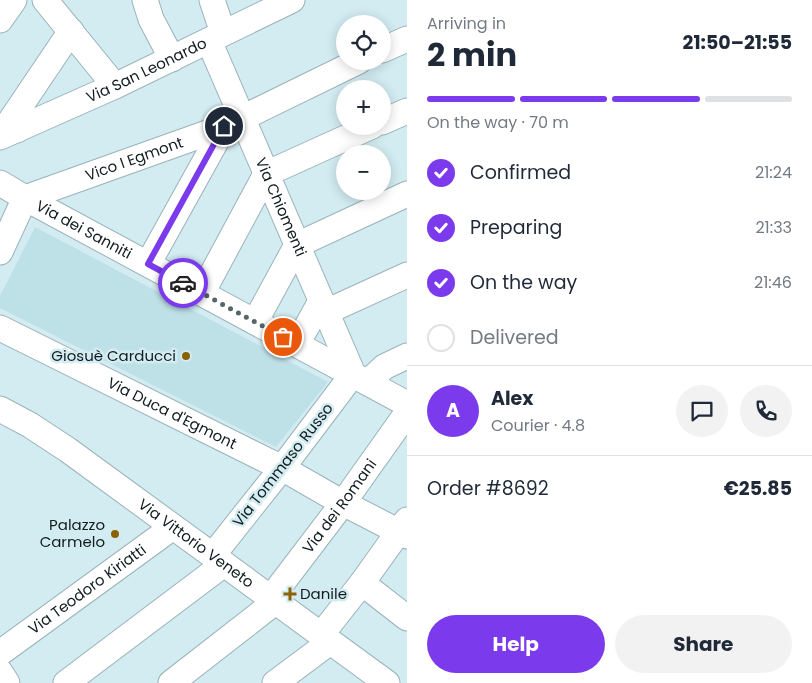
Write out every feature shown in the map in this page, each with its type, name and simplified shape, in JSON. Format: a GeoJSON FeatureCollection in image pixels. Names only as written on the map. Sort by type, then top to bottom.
{"type":"FeatureCollection","features":[{"type":"Feature","properties":{"kind":"street"},"geometry":{"type":"LineString","coordinates":[[0,20],[14,0]]}},
{"type":"Feature","properties":{"kind":"street"},"geometry":{"type":"LineString","coordinates":[[46,0],[115,86]]}},
{"type":"Feature","properties":{"kind":"street"},"geometry":{"type":"LineString","coordinates":[[145,0],[151,19],[172,59]]}},
{"type":"Feature","properties":{"kind":"street","name":"Via Chiomenti"},"geometry":{"type":"LineString","coordinates":[[212,0],[216,37],[233,122],[266,174],[323,306],[360,378]]}},
{"type":"Feature","properties":{"kind":"street","name":"Via San Leonardo"},"geometry":{"type":"LineString","coordinates":[[8,134],[115,86],[292,0]]}},
{"type":"Feature","properties":{"kind":"street"},"geometry":{"type":"LineString","coordinates":[[8,134],[11,120],[71,31]]}},
{"type":"Feature","properties":{"kind":"street"},"geometry":{"type":"LineString","coordinates":[[391,46],[407,39]]}},
{"type":"Feature","properties":{"kind":"street","name":"Vico I Egmont"},"geometry":{"type":"LineString","coordinates":[[25,198],[233,122],[340,70]]}},
{"type":"Feature","properties":{"kind":"street"},"geometry":{"type":"LineString","coordinates":[[391,118],[407,110]]}},
{"type":"Feature","properties":{"kind":"street"},"geometry":{"type":"LineString","coordinates":[[148,264],[233,122]]}},
{"type":"Feature","properties":{"kind":"street"},"geometry":{"type":"LineString","coordinates":[[202,293],[266,174],[352,135]]}},
{"type":"Feature","properties":{"kind":"street","name":"Via dei Sanniti"},"geometry":{"type":"LineString","coordinates":[[0,183],[407,404]]}},
{"type":"Feature","properties":{"kind":"street"},"geometry":{"type":"LineString","coordinates":[[255,322],[297,245],[407,194]]}},
{"type":"Feature","properties":{"kind":"street"},"geometry":{"type":"LineString","coordinates":[[0,252],[25,198]]}},
{"type":"Feature","properties":{"kind":"street"},"geometry":{"type":"LineString","coordinates":[[297,344],[323,306],[407,274]]}},
{"type":"Feature","properties":{"kind":"street","name":"Via Duca d'Egmont"},"geometry":{"type":"LineString","coordinates":[[0,328],[282,468],[343,503],[404,529]]}},
{"type":"Feature","properties":{"kind":"street","name":"Via Tommaso Russo"},"geometry":{"type":"LineString","coordinates":[[66,683],[218,560],[282,468],[360,378],[407,356]]}},
{"type":"Feature","properties":{"kind":"street","name":"Via Vittorio Veneto"},"geometry":{"type":"LineString","coordinates":[[0,410],[30,425],[68,450],[387,683]]}},
{"type":"Feature","properties":{"kind":"street","name":"Via dei Romani"},"geometry":{"type":"LineString","coordinates":[[171,683],[273,600],[407,413]]}},
{"type":"Feature","properties":{"kind":"street","name":"Via Teodoro Kiriatti"},"geometry":{"type":"LineString","coordinates":[[0,653],[173,527]]}},
{"type":"Feature","properties":{"kind":"street"},"geometry":{"type":"LineString","coordinates":[[275,683],[325,639],[362,584],[404,529]]}},
{"type":"Feature","properties":{"kind":"street"},"geometry":{"type":"LineString","coordinates":[[362,584],[407,618]]}},
{"type":"Feature","properties":{"kind":"street"},"geometry":{"type":"LineString","coordinates":[[0,672],[7,683]]}},
{"type":"Feature","properties":{"kind":"shaded area","name":"Giosuè Carducci"},"geometry":{"type":"Polygon","coordinates":[[[35,227],[328,382],[276,447],[0,308],[0,296],[35,227]]]}},
{"type":"Feature","properties":{"kind":"way so far"},"geometry":{"type":"LineString","coordinates":[[183,283],[283,337]]}},
{"type":"Feature","properties":{"kind":"place","name":"Giosuè Carducci"},"geometry":{"type":"Point","coordinates":[186,356]}},
{"type":"Feature","properties":{"kind":"place","name":"Palazzo Carmelo"},"geometry":{"type":"Point","coordinates":[115,534]}},
{"type":"Feature","properties":{"kind":"place","name":"Danile"},"geometry":{"type":"Point","coordinates":[290,594]}},
{"type":"Feature","properties":{"kind":"route"},"geometry":{"type":"LineString","coordinates":[[183,283],[148,264],[224,126]]}}]}
